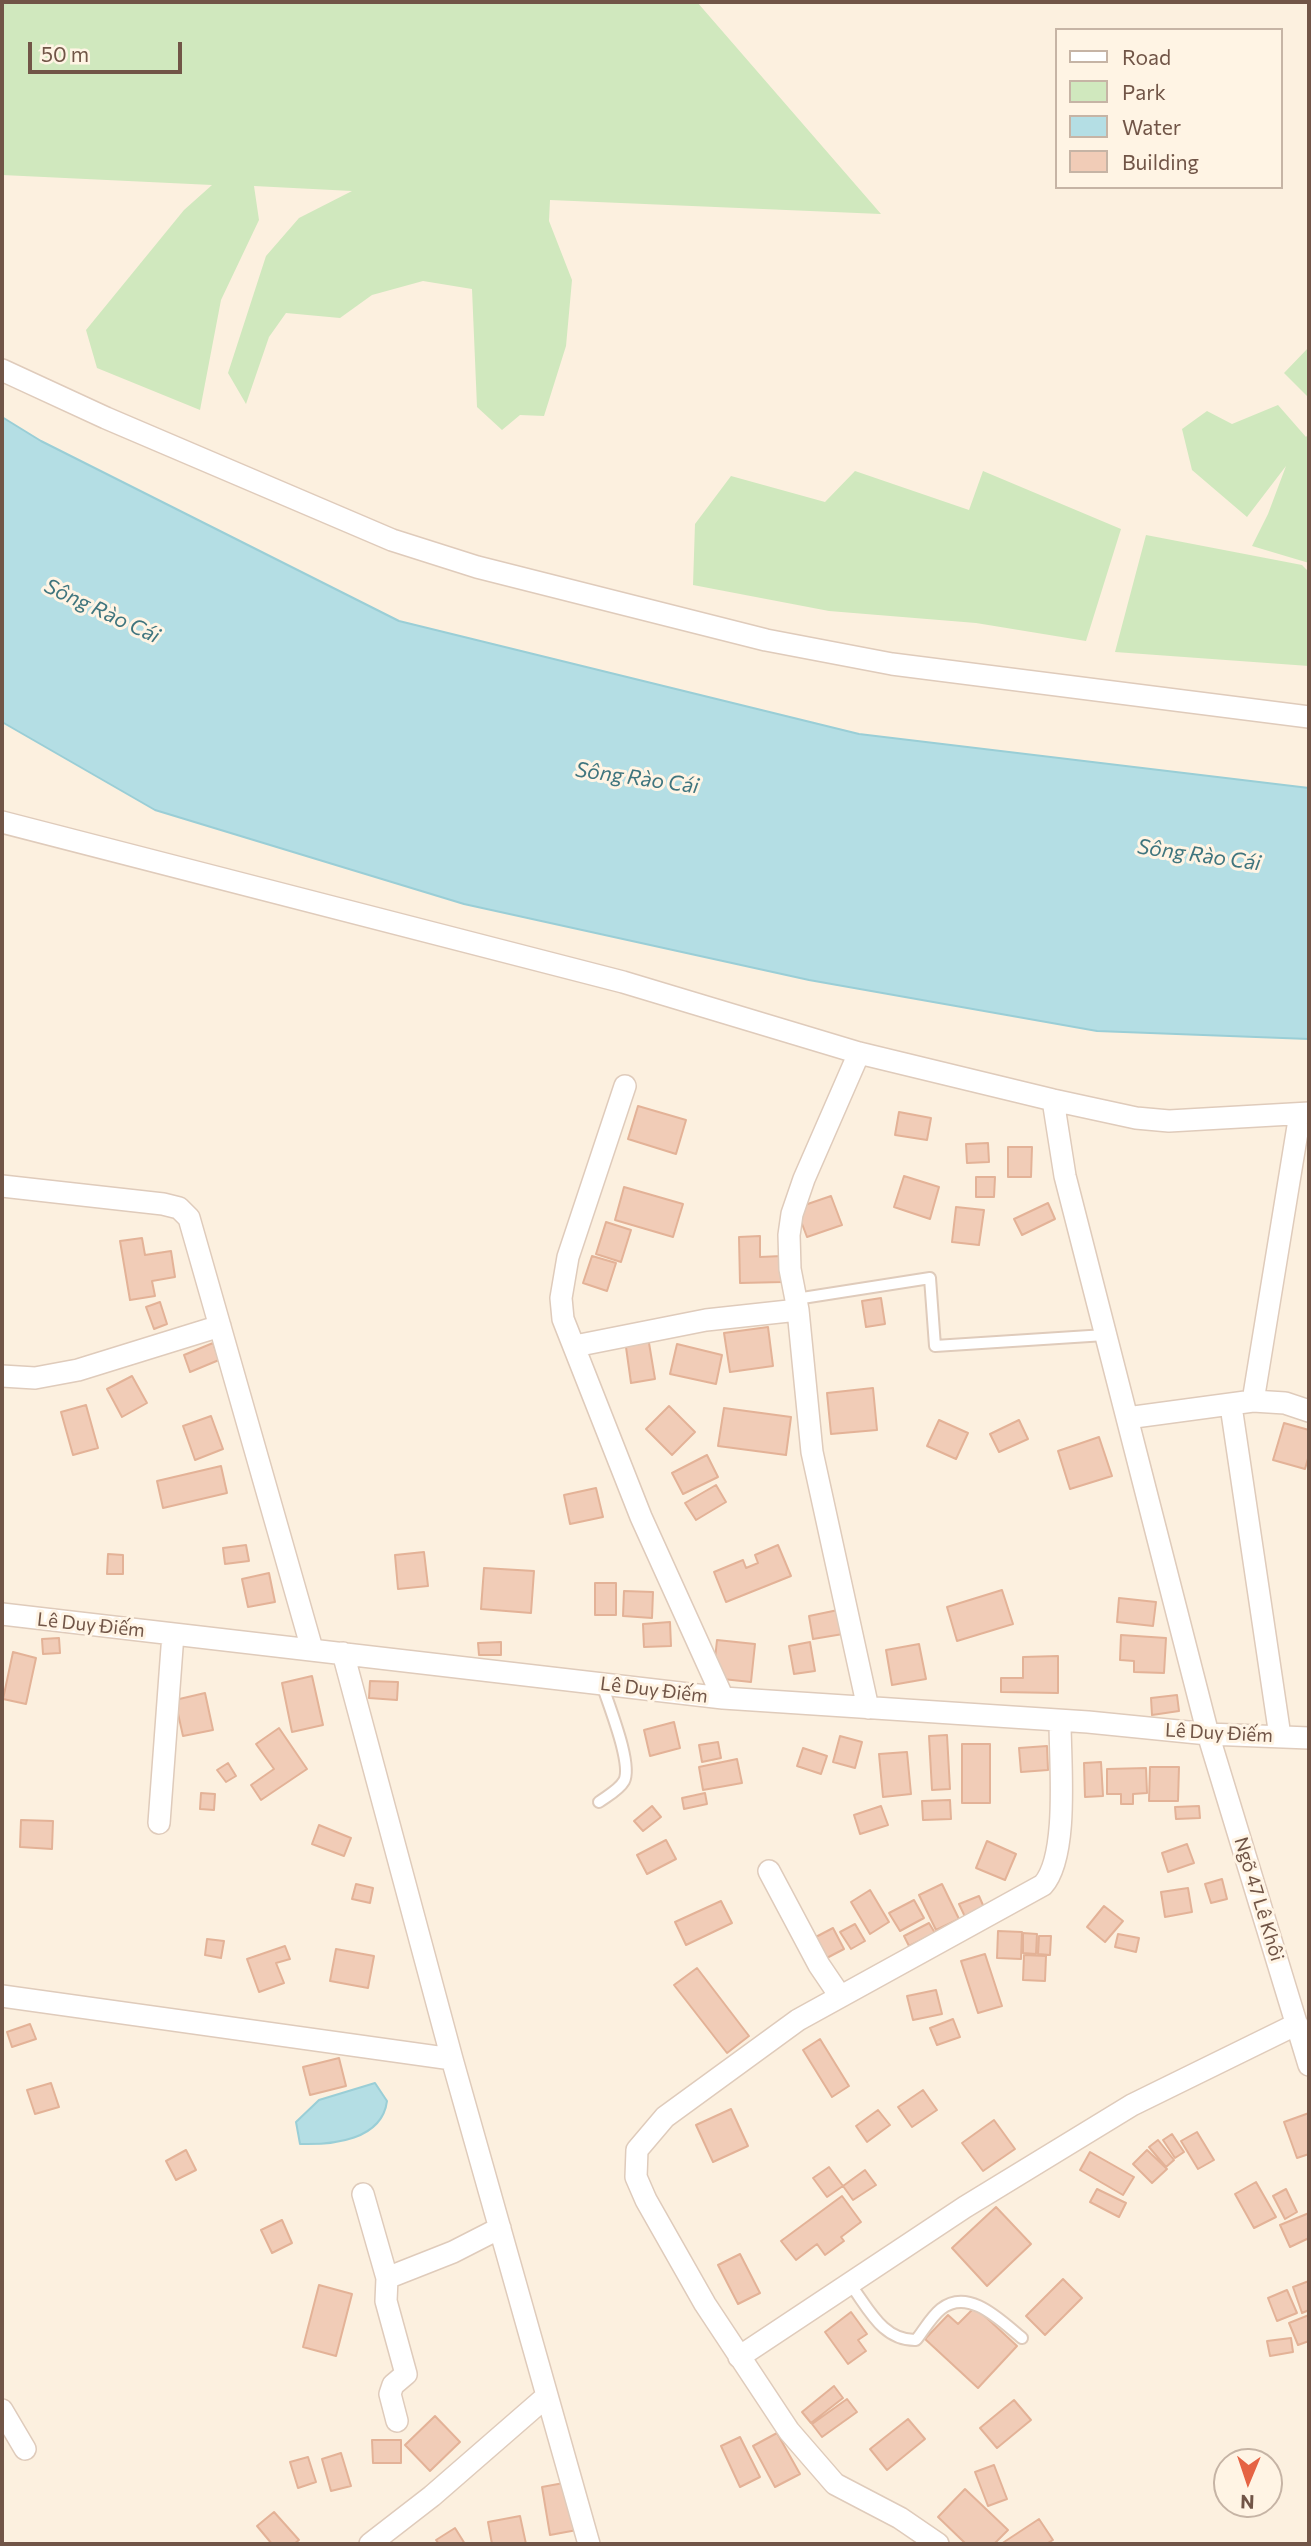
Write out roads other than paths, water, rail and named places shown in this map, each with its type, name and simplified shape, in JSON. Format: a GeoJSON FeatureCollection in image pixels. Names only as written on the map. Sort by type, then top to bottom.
{"type":"FeatureCollection","features":[{"type":"Feature","properties":{"kind":"street"},"geometry":{"type":"LineString","coordinates":[[2,370],[106,418],[380,535],[477,567],[766,640],[892,664],[1309,717]]}},
{"type":"Feature","properties":{"kind":"street"},"geometry":{"type":"LineString","coordinates":[[2,821],[623,982],[859,1052],[1053,1100],[1136,1118],[1169,1121],[1304,1113],[1253,1401]]}},
{"type":"Feature","properties":{"kind":"street"},"geometry":{"type":"LineString","coordinates":[[859,1052],[804,1179],[792,1214],[790,1269],[797,1305],[812,1452],[868,1708]]}},
{"type":"Feature","properties":{"kind":"street"},"geometry":{"type":"LineString","coordinates":[[625,1086],[564,1276],[561,1298],[563,1318],[641,1517],[723,1698]]}},
{"type":"Feature","properties":{"kind":"street","name":"Ngõ 47 Lê Khôi"},"geometry":{"type":"LineString","coordinates":[[1053,1100],[1065,1176],[1208,1734],[1309,2065]]}},
{"type":"Feature","properties":{"kind":"street"},"geometry":{"type":"LineString","coordinates":[[2,1186],[178,1208],[189,1218],[312,1649]]}},
{"type":"Feature","properties":{"kind":"street"},"geometry":{"type":"LineString","coordinates":[[575,1346],[797,1305]]}},
{"type":"Feature","properties":{"kind":"street"},"geometry":{"type":"LineString","coordinates":[[2,1376],[35,1378],[78,1370],[220,1326]]}},
{"type":"Feature","properties":{"kind":"street"},"geometry":{"type":"LineString","coordinates":[[1127,1418],[1253,1401],[1285,1403],[1309,1411]]}},
{"type":"Feature","properties":{"kind":"street"},"geometry":{"type":"LineString","coordinates":[[1231,1406],[1280,1736]]}},
{"type":"Feature","properties":{"kind":"street","name":"Lê Duy Điếm"},"geometry":{"type":"LineString","coordinates":[[2,1614],[723,1698],[1088,1722],[1208,1734],[1309,1738]]}},
{"type":"Feature","properties":{"kind":"street"},"geometry":{"type":"LineString","coordinates":[[159,1823],[173,1634]]}},
{"type":"Feature","properties":{"kind":"street"},"geometry":{"type":"LineString","coordinates":[[343,1653],[452,2059],[589,2544]]}},
{"type":"Feature","properties":{"kind":"street"},"geometry":{"type":"LineString","coordinates":[[938,2544],[900,2518],[835,2484],[789,2431],[705,2304],[646,2200],[636,2177],[637,2150],[665,2117],[798,2020],[1043,1885],[1051,1876],[1057,1857],[1060,1821],[1060,1722]]}},
{"type":"Feature","properties":{"kind":"street"},"geometry":{"type":"LineString","coordinates":[[769,1871],[819,1965],[840,1996]]}},
{"type":"Feature","properties":{"kind":"street"},"geometry":{"type":"LineString","coordinates":[[2,1996],[452,2059]]}},
{"type":"Feature","properties":{"kind":"street"},"geometry":{"type":"LineString","coordinates":[[739,2357],[965,2207],[1132,2105],[1297,2024]]}},
{"type":"Feature","properties":{"kind":"street"},"geometry":{"type":"LineString","coordinates":[[363,2194],[387,2278],[386,2301],[391,2327],[406,2374],[393,2385],[390,2394],[397,2421]]}},
{"type":"Feature","properties":{"kind":"street"},"geometry":{"type":"LineString","coordinates":[[387,2278],[453,2252],[500,2228]]}},
{"type":"Feature","properties":{"kind":"street"},"geometry":{"type":"LineString","coordinates":[[370,2544],[432,2496],[547,2396]]}},
{"type":"Feature","properties":{"kind":"street"},"geometry":{"type":"LineString","coordinates":[[2,2410],[24,2449]]}},
{"type":"Feature","properties":{"kind":"lane"},"geometry":{"type":"LineString","coordinates":[[797,1305],[929,1278],[935,1346],[1105,1335]]}},
{"type":"Feature","properties":{"kind":"lane"},"geometry":{"type":"LineString","coordinates":[[599,1802],[620,1787],[626,1777],[625,1758],[602,1684]]}},
{"type":"Feature","properties":{"kind":"lane"},"geometry":{"type":"LineString","coordinates":[[850,2284],[878,2324],[902,2340],[916,2340],[941,2309],[961,2301],[985,2308],[1022,2338]]}},
{"type":"Feature","properties":{"kind":"water","name":"Sông Rào Cái"},"geometry":{"type":"Polygon","coordinates":[[[2,417],[41,441],[399,621],[859,734],[1309,788],[1309,1039],[1097,1031],[809,980],[464,904],[155,810],[2,722],[2,417]]]}},
{"type":"Feature","properties":{"kind":"water"},"geometry":{"type":"Polygon","coordinates":[[[375,2083],[387,2101],[376,2124],[354,2138],[300,2144],[296,2122],[319,2100],[375,2083]]]}}]}
